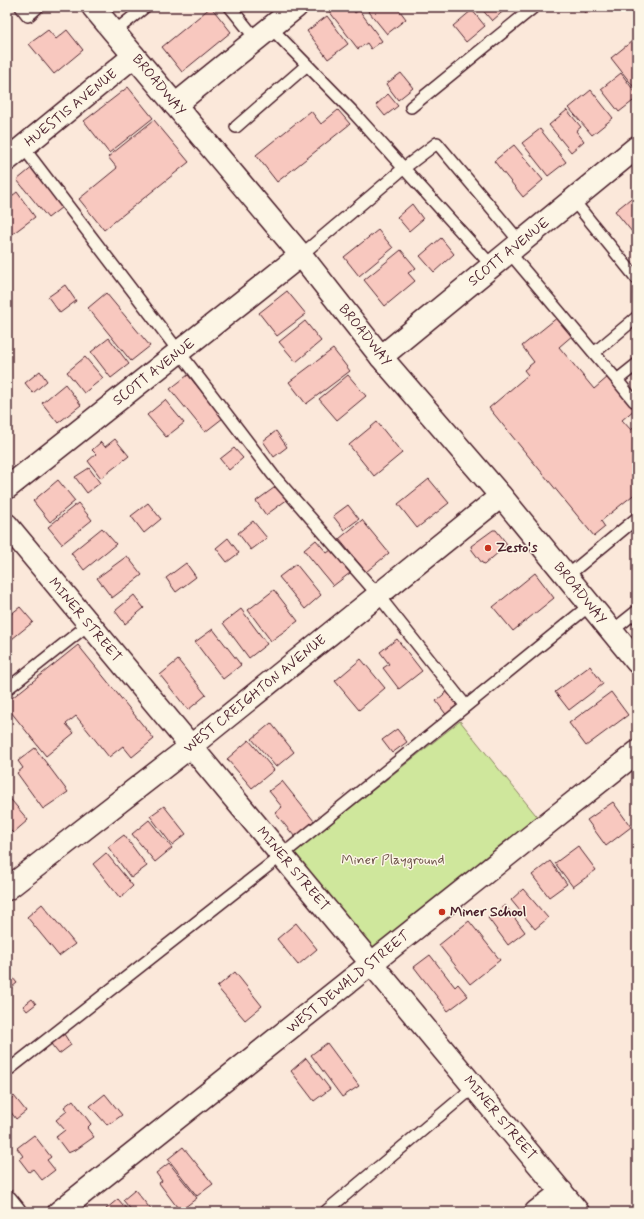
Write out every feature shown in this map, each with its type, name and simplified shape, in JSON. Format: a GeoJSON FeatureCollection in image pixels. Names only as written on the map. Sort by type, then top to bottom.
{"type":"FeatureCollection","features":[{"type":"Feature","properties":{"kind":"street","name":"BROADWAY"},"geometry":{"type":"LineString","coordinates":[[93,7],[300,255],[381,357],[501,496],[637,662]]}},
{"type":"Feature","properties":{"kind":"street"},"geometry":{"type":"LineString","coordinates":[[175,105],[296,7]]}},
{"type":"Feature","properties":{"kind":"street","name":"HUESTIS AVENUE"},"geometry":{"type":"LineString","coordinates":[[15,154],[134,56]]}},
{"type":"Feature","properties":{"kind":"street","name":"SCOTT AVENUE"},"geometry":{"type":"LineString","coordinates":[[381,357],[637,147]]}},
{"type":"Feature","properties":{"kind":"street","name":"SCOTT AVENUE"},"geometry":{"type":"LineString","coordinates":[[7,488],[300,255]]}},
{"type":"Feature","properties":{"kind":"street","name":"WEST CREIGHTON AVENUE"},"geometry":{"type":"LineString","coordinates":[[7,889],[191,746],[501,496]]}},
{"type":"Feature","properties":{"kind":"street","name":"MINER STREET"},"geometry":{"type":"LineString","coordinates":[[7,525],[578,1212]]}},
{"type":"Feature","properties":{"kind":"street","name":"WEST DEWALD STREET"},"geometry":{"type":"LineString","coordinates":[[59,1212],[637,752]]}},
{"type":"Feature","properties":{"kind":"street"},"geometry":{"type":"LineString","coordinates":[[536,1212],[562,1192]]}},
{"type":"Feature","properties":{"kind":"street"},"geometry":{"type":"LineString","coordinates":[[7,1202],[15,1212]]}},
{"type":"Feature","properties":{"kind":"lane"},"geometry":{"type":"LineString","coordinates":[[21,7],[28,16],[38,7]]}},
{"type":"Feature","properties":{"kind":"lane"},"geometry":{"type":"LineString","coordinates":[[114,32],[145,7]]}},
{"type":"Feature","properties":{"kind":"lane"},"geometry":{"type":"LineString","coordinates":[[230,7],[307,65],[353,112],[492,266]]}},
{"type":"Feature","properties":{"kind":"lane"},"geometry":{"type":"LineString","coordinates":[[411,107],[534,7]]}},
{"type":"Feature","properties":{"kind":"lane"},"geometry":{"type":"LineString","coordinates":[[236,127],[307,65]]}},
{"type":"Feature","properties":{"kind":"lane"},"geometry":{"type":"LineString","coordinates":[[300,255],[404,168],[437,143],[594,353],[634,401],[637,401]]}},
{"type":"Feature","properties":{"kind":"lane"},"geometry":{"type":"LineString","coordinates":[[15,154],[179,352],[273,475],[378,595],[466,706]]}},
{"type":"Feature","properties":{"kind":"lane"},"geometry":{"type":"LineString","coordinates":[[573,200],[637,279]]}},
{"type":"Feature","properties":{"kind":"lane"},"geometry":{"type":"LineString","coordinates":[[594,353],[637,318]]}},
{"type":"Feature","properties":{"kind":"lane"},"geometry":{"type":"LineString","coordinates":[[617,380],[637,364]]}},
{"type":"Feature","properties":{"kind":"lane"},"geometry":{"type":"LineString","coordinates":[[567,576],[637,518]]}},
{"type":"Feature","properties":{"kind":"lane"},"geometry":{"type":"LineString","coordinates":[[7,1071],[282,855],[590,605]]}},
{"type":"Feature","properties":{"kind":"lane"},"geometry":{"type":"LineString","coordinates":[[612,631],[637,611]]}},
{"type":"Feature","properties":{"kind":"lane"},"geometry":{"type":"LineString","coordinates":[[7,689],[89,624]]}},
{"type":"Feature","properties":{"kind":"lane"},"geometry":{"type":"LineString","coordinates":[[325,1212],[474,1087]]}},
{"type":"Feature","properties":{"kind":"green space","name":"Miner Playground"},"geometry":{"type":"Polygon","coordinates":[[[460,721],[544,825],[372,963],[285,860],[460,721]]]}},
{"type":"Feature","properties":{"kind":"building"},"geometry":{"type":"Polygon","coordinates":[[[211,7],[231,32],[182,72],[162,47],[211,7]]]}},
{"type":"Feature","properties":{"kind":"building"},"geometry":{"type":"Polygon","coordinates":[[[334,7],[351,7],[355,13],[359,10],[382,41],[371,49],[367,43],[358,49],[329,11],[334,7]]]}},
{"type":"Feature","properties":{"kind":"building"},"geometry":{"type":"Polygon","coordinates":[[[365,7],[397,7],[406,19],[387,34],[365,7]]]}},
{"type":"Feature","properties":{"kind":"building"},"geometry":{"type":"Polygon","coordinates":[[[480,7],[508,7],[492,21],[480,7]]]}},
{"type":"Feature","properties":{"kind":"building"},"geometry":{"type":"Polygon","coordinates":[[[581,7],[594,7],[587,14],[581,7]]]}},
{"type":"Feature","properties":{"kind":"building"},"geometry":{"type":"Polygon","coordinates":[[[472,10],[485,26],[466,42],[453,26],[472,10]]]}},
{"type":"Feature","properties":{"kind":"building"},"geometry":{"type":"Polygon","coordinates":[[[327,16],[348,44],[328,59],[307,31],[327,16]]]}},
{"type":"Feature","properties":{"kind":"building"},"geometry":{"type":"Polygon","coordinates":[[[48,30],[56,39],[67,30],[83,50],[54,74],[29,44],[48,30]]]}},
{"type":"Feature","properties":{"kind":"building"},"geometry":{"type":"Polygon","coordinates":[[[637,37],[637,91],[611,58],[637,37]]]}},
{"type":"Feature","properties":{"kind":"building"},"geometry":{"type":"Polygon","coordinates":[[[401,73],[413,88],[398,100],[386,84],[401,73]]]}},
{"type":"Feature","properties":{"kind":"building"},"geometry":{"type":"Polygon","coordinates":[[[621,73],[637,95],[637,98],[619,112],[601,89],[621,73]]]}},
{"type":"Feature","properties":{"kind":"building"},"geometry":{"type":"Polygon","coordinates":[[[128,87],[153,118],[109,153],[84,121],[128,87]]]}},
{"type":"Feature","properties":{"kind":"building"},"geometry":{"type":"Polygon","coordinates":[[[591,90],[613,118],[592,135],[569,108],[591,90]]]}},
{"type":"Feature","properties":{"kind":"building"},"geometry":{"type":"Polygon","coordinates":[[[388,94],[398,106],[385,116],[376,105],[388,94]]]}},
{"type":"Feature","properties":{"kind":"building"},"geometry":{"type":"Polygon","coordinates":[[[338,110],[350,124],[277,182],[256,155],[311,111],[321,124],[338,110]]]}},
{"type":"Feature","properties":{"kind":"building"},"geometry":{"type":"Polygon","coordinates":[[[567,110],[581,127],[576,131],[584,141],[571,152],[549,125],[567,110]]]}},
{"type":"Feature","properties":{"kind":"building"},"geometry":{"type":"Polygon","coordinates":[[[154,120],[189,162],[104,230],[79,199],[117,168],[108,157],[154,120]]]}},
{"type":"Feature","properties":{"kind":"building"},"geometry":{"type":"Polygon","coordinates":[[[540,129],[566,162],[548,176],[522,143],[540,129]]]}},
{"type":"Feature","properties":{"kind":"building"},"geometry":{"type":"Polygon","coordinates":[[[514,145],[543,180],[523,197],[494,161],[514,145]]]}},
{"type":"Feature","properties":{"kind":"building"},"geometry":{"type":"Polygon","coordinates":[[[34,166],[66,204],[48,218],[17,180],[34,166]]]}},
{"type":"Feature","properties":{"kind":"building"},"geometry":{"type":"Polygon","coordinates":[[[17,192],[35,217],[7,238],[7,200],[17,192]]]}},
{"type":"Feature","properties":{"kind":"building"},"geometry":{"type":"Polygon","coordinates":[[[635,195],[637,198],[637,238],[615,211],[635,195]]]}},
{"type":"Feature","properties":{"kind":"building"},"geometry":{"type":"Polygon","coordinates":[[[412,204],[423,219],[409,231],[397,217],[412,204]]]}},
{"type":"Feature","properties":{"kind":"building"},"geometry":{"type":"Polygon","coordinates":[[[378,230],[393,248],[359,276],[344,257],[378,230]]]}},
{"type":"Feature","properties":{"kind":"building"},"geometry":{"type":"Polygon","coordinates":[[[441,238],[454,254],[434,272],[420,256],[441,238]]]}},
{"type":"Feature","properties":{"kind":"building"},"geometry":{"type":"Polygon","coordinates":[[[401,250],[416,268],[408,273],[415,281],[385,306],[364,280],[401,250]]]}},
{"type":"Feature","properties":{"kind":"building"},"geometry":{"type":"Polygon","coordinates":[[[65,285],[76,301],[60,313],[48,297],[65,285]]]}},
{"type":"Feature","properties":{"kind":"building"},"geometry":{"type":"Polygon","coordinates":[[[287,291],[306,314],[277,336],[259,313],[287,291]]]}},
{"type":"Feature","properties":{"kind":"building"},"geometry":{"type":"Polygon","coordinates":[[[106,293],[150,346],[131,361],[88,308],[106,293]]]}},
{"type":"Feature","properties":{"kind":"building"},"geometry":{"type":"Polygon","coordinates":[[[558,317],[573,335],[559,347],[594,389],[608,377],[635,409],[622,420],[631,430],[637,425],[637,492],[601,521],[605,527],[594,536],[489,408],[528,375],[524,370],[534,362],[522,346],[558,317]]]}},
{"type":"Feature","properties":{"kind":"building"},"geometry":{"type":"Polygon","coordinates":[[[305,321],[321,341],[296,362],[279,342],[305,321]]]}},
{"type":"Feature","properties":{"kind":"building"},"geometry":{"type":"Polygon","coordinates":[[[109,338],[129,364],[111,378],[91,352],[109,338]]]}},
{"type":"Feature","properties":{"kind":"building"},"geometry":{"type":"Polygon","coordinates":[[[333,349],[350,371],[306,404],[289,382],[333,349]]]}},
{"type":"Feature","properties":{"kind":"building"},"geometry":{"type":"Polygon","coordinates":[[[85,357],[103,378],[84,393],[67,372],[85,357]]]}},
{"type":"Feature","properties":{"kind":"building"},"geometry":{"type":"Polygon","coordinates":[[[40,371],[47,381],[33,393],[25,383],[40,371]]]}},
{"type":"Feature","properties":{"kind":"building"},"geometry":{"type":"Polygon","coordinates":[[[188,375],[223,418],[205,432],[170,389],[188,375]]]}},
{"type":"Feature","properties":{"kind":"building"},"geometry":{"type":"Polygon","coordinates":[[[348,375],[366,396],[337,420],[319,399],[348,375]]]}},
{"type":"Feature","properties":{"kind":"building"},"geometry":{"type":"Polygon","coordinates":[[[65,384],[81,405],[58,423],[42,403],[65,384]]]}},
{"type":"Feature","properties":{"kind":"building"},"geometry":{"type":"Polygon","coordinates":[[[165,400],[184,423],[166,437],[147,415],[165,400]]]}},
{"type":"Feature","properties":{"kind":"building"},"geometry":{"type":"Polygon","coordinates":[[[377,422],[402,453],[374,476],[349,445],[377,422]]]}},
{"type":"Feature","properties":{"kind":"building"},"geometry":{"type":"Polygon","coordinates":[[[276,431],[287,447],[274,457],[263,441],[276,431]]]}},
{"type":"Feature","properties":{"kind":"building"},"geometry":{"type":"Polygon","coordinates":[[[115,439],[129,456],[101,478],[88,461],[96,454],[92,450],[101,442],[105,447],[115,439]]]}},
{"type":"Feature","properties":{"kind":"building"},"geometry":{"type":"Polygon","coordinates":[[[234,448],[243,458],[229,470],[220,459],[234,448]]]}},
{"type":"Feature","properties":{"kind":"building"},"geometry":{"type":"Polygon","coordinates":[[[89,468],[100,483],[87,493],[75,477],[89,468]]]}},
{"type":"Feature","properties":{"kind":"building"},"geometry":{"type":"Polygon","coordinates":[[[429,479],[449,503],[417,528],[398,504],[429,479]]]}},
{"type":"Feature","properties":{"kind":"building"},"geometry":{"type":"Polygon","coordinates":[[[58,480],[75,501],[50,522],[33,501],[58,480]]]}},
{"type":"Feature","properties":{"kind":"building"},"geometry":{"type":"Polygon","coordinates":[[[278,485],[288,499],[266,515],[256,501],[278,485]]]}},
{"type":"Feature","properties":{"kind":"building"},"geometry":{"type":"Polygon","coordinates":[[[78,503],[92,520],[62,544],[48,527],[78,503]]]}},
{"type":"Feature","properties":{"kind":"building"},"geometry":{"type":"Polygon","coordinates":[[[148,503],[161,519],[144,533],[131,516],[148,503]]]}},
{"type":"Feature","properties":{"kind":"building"},"geometry":{"type":"Polygon","coordinates":[[[348,505],[359,519],[344,530],[333,516],[348,505]]]}},
{"type":"Feature","properties":{"kind":"building"},"geometry":{"type":"Polygon","coordinates":[[[362,520],[389,553],[366,572],[339,539],[362,520]]]}},
{"type":"Feature","properties":{"kind":"building"},"geometry":{"type":"Polygon","coordinates":[[[253,521],[267,538],[251,550],[238,533],[253,521]]]}},
{"type":"Feature","properties":{"kind":"building"},"geometry":{"type":"Polygon","coordinates":[[[102,528],[116,544],[84,570],[71,553],[102,528]]]}},
{"type":"Feature","properties":{"kind":"building","name":"Zesto's"},"geometry":{"type":"Polygon","coordinates":[[[493,530],[496,530],[507,544],[485,564],[482,563],[472,550],[471,546],[493,530]]]}},
{"type":"Feature","properties":{"kind":"building"},"geometry":{"type":"Polygon","coordinates":[[[228,538],[239,553],[227,562],[216,548],[228,538]]]}},
{"type":"Feature","properties":{"kind":"building"},"geometry":{"type":"Polygon","coordinates":[[[316,540],[327,553],[331,550],[350,573],[333,586],[304,550],[316,540]]]}},
{"type":"Feature","properties":{"kind":"building"},"geometry":{"type":"Polygon","coordinates":[[[127,556],[142,575],[112,598],[97,578],[127,556]]]}},
{"type":"Feature","properties":{"kind":"building"},"geometry":{"type":"Polygon","coordinates":[[[186,563],[196,577],[176,592],[166,578],[186,563]]]}},
{"type":"Feature","properties":{"kind":"building"},"geometry":{"type":"Polygon","coordinates":[[[296,564],[321,595],[305,609],[279,577],[296,564]]]}},
{"type":"Feature","properties":{"kind":"building"},"geometry":{"type":"Polygon","coordinates":[[[535,573],[554,598],[513,631],[493,607],[535,573]]]}},
{"type":"Feature","properties":{"kind":"building"},"geometry":{"type":"Polygon","coordinates":[[[274,590],[298,621],[271,641],[248,610],[274,590]]]}},
{"type":"Feature","properties":{"kind":"building"},"geometry":{"type":"Polygon","coordinates":[[[134,595],[144,608],[125,624],[115,611],[134,595]]]}},
{"type":"Feature","properties":{"kind":"building"},"geometry":{"type":"Polygon","coordinates":[[[20,607],[33,622],[7,643],[7,617],[20,607]]]}},
{"type":"Feature","properties":{"kind":"building"},"geometry":{"type":"Polygon","coordinates":[[[241,609],[267,644],[249,658],[223,623],[241,609]]]}},
{"type":"Feature","properties":{"kind":"building"},"geometry":{"type":"Polygon","coordinates":[[[213,629],[241,665],[223,679],[195,642],[213,629]]]}},
{"type":"Feature","properties":{"kind":"building"},"geometry":{"type":"Polygon","coordinates":[[[397,639],[422,671],[399,689],[383,668],[389,664],[380,652],[397,639]]]}},
{"type":"Feature","properties":{"kind":"building"},"geometry":{"type":"Polygon","coordinates":[[[78,645],[154,739],[132,757],[123,746],[109,757],[76,716],[66,724],[74,733],[46,756],[7,707],[7,702],[78,645]]]}},
{"type":"Feature","properties":{"kind":"building"},"geometry":{"type":"Polygon","coordinates":[[[361,659],[385,688],[359,710],[335,681],[361,659]]]}},
{"type":"Feature","properties":{"kind":"building"},"geometry":{"type":"Polygon","coordinates":[[[178,660],[206,695],[188,710],[160,675],[178,660]]]}},
{"type":"Feature","properties":{"kind":"building"},"geometry":{"type":"Polygon","coordinates":[[[590,666],[603,684],[569,710],[555,692],[590,666]]]}},
{"type":"Feature","properties":{"kind":"building"},"geometry":{"type":"Polygon","coordinates":[[[450,689],[462,705],[448,717],[436,701],[450,689]]]}},
{"type":"Feature","properties":{"kind":"building"},"geometry":{"type":"Polygon","coordinates":[[[611,692],[628,715],[586,746],[569,723],[611,692]]]}},
{"type":"Feature","properties":{"kind":"building"},"geometry":{"type":"Polygon","coordinates":[[[271,723],[294,752],[276,767],[252,739],[271,723]]]}},
{"type":"Feature","properties":{"kind":"building"},"geometry":{"type":"Polygon","coordinates":[[[397,729],[407,742],[392,753],[382,740],[397,729]]]}},
{"type":"Feature","properties":{"kind":"building"},"geometry":{"type":"Polygon","coordinates":[[[249,740],[274,770],[252,788],[227,759],[249,740]]]}},
{"type":"Feature","properties":{"kind":"building"},"geometry":{"type":"Polygon","coordinates":[[[35,748],[68,792],[43,809],[17,773],[23,768],[18,761],[35,748]]]}},
{"type":"Feature","properties":{"kind":"building"},"geometry":{"type":"Polygon","coordinates":[[[282,781],[314,821],[295,837],[275,813],[282,807],[269,791],[282,781]]]}},
{"type":"Feature","properties":{"kind":"building"},"geometry":{"type":"Polygon","coordinates":[[[7,795],[28,820],[13,833],[7,827],[7,795]]]}},
{"type":"Feature","properties":{"kind":"building"},"geometry":{"type":"Polygon","coordinates":[[[613,802],[631,827],[606,846],[587,820],[613,802]]]}},
{"type":"Feature","properties":{"kind":"building"},"geometry":{"type":"Polygon","coordinates":[[[164,806],[186,834],[172,845],[150,816],[164,806]]]}},
{"type":"Feature","properties":{"kind":"building"},"geometry":{"type":"Polygon","coordinates":[[[149,820],[172,848],[155,862],[132,834],[149,820]]]}},
{"type":"Feature","properties":{"kind":"building"},"geometry":{"type":"Polygon","coordinates":[[[124,835],[147,866],[131,878],[108,847],[124,835]]]}},
{"type":"Feature","properties":{"kind":"building"},"geometry":{"type":"Polygon","coordinates":[[[578,846],[596,870],[573,887],[555,863],[578,846]]]}},
{"type":"Feature","properties":{"kind":"building"},"geometry":{"type":"Polygon","coordinates":[[[106,853],[133,886],[120,898],[93,864],[106,853]]]}},
{"type":"Feature","properties":{"kind":"building"},"geometry":{"type":"Polygon","coordinates":[[[550,861],[567,884],[549,897],[532,875],[550,861]]]}},
{"type":"Feature","properties":{"kind":"building"},"geometry":{"type":"Polygon","coordinates":[[[523,889],[548,918],[535,929],[511,900],[523,889]]]}},
{"type":"Feature","properties":{"kind":"building"},"geometry":{"type":"Polygon","coordinates":[[[42,904],[75,944],[59,956],[27,917],[42,904]]]}},
{"type":"Feature","properties":{"kind":"building"},"geometry":{"type":"Polygon","coordinates":[[[505,905],[525,932],[508,945],[488,918],[505,905]]]}},
{"type":"Feature","properties":{"kind":"building"},"geometry":{"type":"Polygon","coordinates":[[[469,921],[500,960],[470,984],[439,945],[469,921]]]}},
{"type":"Feature","properties":{"kind":"building"},"geometry":{"type":"Polygon","coordinates":[[[296,923],[317,949],[298,965],[277,939],[296,923]]]}},
{"type":"Feature","properties":{"kind":"building"},"geometry":{"type":"Polygon","coordinates":[[[430,955],[455,987],[458,984],[468,996],[448,1011],[414,967],[430,955]]]}},
{"type":"Feature","properties":{"kind":"building"},"geometry":{"type":"Polygon","coordinates":[[[7,971],[17,983],[7,991],[7,971]]]}},
{"type":"Feature","properties":{"kind":"building"},"geometry":{"type":"Polygon","coordinates":[[[235,972],[262,1006],[245,1020],[217,987],[235,972]]]}},
{"type":"Feature","properties":{"kind":"building"},"geometry":{"type":"Polygon","coordinates":[[[32,999],[36,1004],[27,1011],[23,1006],[32,999]]]}},
{"type":"Feature","properties":{"kind":"building"},"geometry":{"type":"Polygon","coordinates":[[[64,1034],[71,1045],[59,1054],[51,1044],[64,1034]]]}},
{"type":"Feature","properties":{"kind":"building"},"geometry":{"type":"Polygon","coordinates":[[[327,1043],[359,1086],[342,1097],[311,1055],[327,1043]]]}},
{"type":"Feature","properties":{"kind":"building"},"geometry":{"type":"Polygon","coordinates":[[[306,1058],[330,1089],[314,1101],[291,1071],[306,1058]]]}},
{"type":"Feature","properties":{"kind":"building"},"geometry":{"type":"Polygon","coordinates":[[[105,1094],[122,1115],[107,1125],[90,1106],[105,1094]]]}},
{"type":"Feature","properties":{"kind":"building"},"geometry":{"type":"Polygon","coordinates":[[[14,1096],[26,1111],[16,1119],[7,1107],[7,1101],[14,1096]]]}},
{"type":"Feature","properties":{"kind":"building"},"geometry":{"type":"Polygon","coordinates":[[[73,1100],[91,1124],[87,1128],[94,1137],[77,1149],[68,1153],[56,1137],[65,1130],[56,1120],[67,1111],[64,1107],[73,1100]]]}},
{"type":"Feature","properties":{"kind":"building"},"geometry":{"type":"Polygon","coordinates":[[[34,1135],[51,1157],[47,1160],[55,1170],[42,1180],[33,1169],[29,1172],[19,1159],[23,1156],[17,1148],[34,1135]]]}},
{"type":"Feature","properties":{"kind":"building"},"geometry":{"type":"Polygon","coordinates":[[[183,1147],[213,1184],[197,1196],[168,1159],[183,1147]]]}},
{"type":"Feature","properties":{"kind":"building"},"geometry":{"type":"Polygon","coordinates":[[[169,1163],[197,1198],[180,1211],[159,1183],[162,1181],[156,1173],[169,1163]]]}},
{"type":"Feature","properties":{"kind":"building"},"geometry":{"type":"Polygon","coordinates":[[[135,1190],[153,1212],[133,1212],[123,1200],[135,1190]]]}},
{"type":"Feature","properties":{"kind":"building"},"geometry":{"type":"Polygon","coordinates":[[[118,1199],[129,1212],[109,1212],[106,1209],[118,1199]]]}},
{"type":"Feature","properties":{"kind":"place","name":"Zesto's"},"geometry":{"type":"Point","coordinates":[488,548]}},
{"type":"Feature","properties":{"kind":"place","name":"Miner School"},"geometry":{"type":"Point","coordinates":[442,912]}}]}
